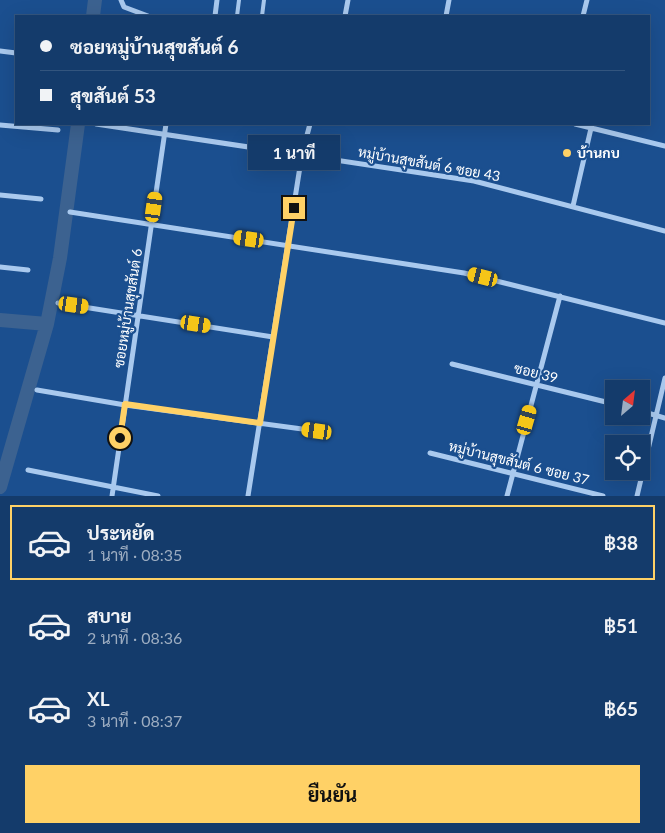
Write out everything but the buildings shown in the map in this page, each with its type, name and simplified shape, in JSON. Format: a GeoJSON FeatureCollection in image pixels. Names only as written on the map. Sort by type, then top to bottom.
{"type":"FeatureCollection","features":[{"type":"Feature","properties":{"kind":"street"},"geometry":{"type":"LineString","coordinates":[[121,0],[124,7],[145,15]]}},
{"type":"Feature","properties":{"kind":"street"},"geometry":{"type":"LineString","coordinates":[[214,15],[217,0]]}},
{"type":"Feature","properties":{"kind":"street"},"geometry":{"type":"LineString","coordinates":[[345,15],[348,0]]}},
{"type":"Feature","properties":{"kind":"street"},"geometry":{"type":"LineString","coordinates":[[446,15],[449,0]]}},
{"type":"Feature","properties":{"kind":"street"},"geometry":{"type":"LineString","coordinates":[[583,15],[587,0]]}},
{"type":"Feature","properties":{"kind":"street"},"geometry":{"type":"LineString","coordinates":[[0,51],[15,53]]}},
{"type":"Feature","properties":{"kind":"street"},"geometry":{"type":"LineString","coordinates":[[0,125],[58,130]]}},
{"type":"Feature","properties":{"kind":"street","name":"หมู่บ้านสุขสันต์ 6 ซอย 43"},"geometry":{"type":"LineString","coordinates":[[103,125],[302,154],[474,182],[665,231]]}},
{"type":"Feature","properties":{"kind":"street","name":"ซอยหมู่บ้านสุขสันต์ 6"},"geometry":{"type":"LineString","coordinates":[[112,496],[166,125]]}},
{"type":"Feature","properties":{"kind":"street"},"geometry":{"type":"LineString","coordinates":[[248,496],[302,154],[310,125]]}},
{"type":"Feature","properties":{"kind":"street"},"geometry":{"type":"LineString","coordinates":[[573,206],[592,126],[665,146]]}},
{"type":"Feature","properties":{"kind":"street"},"geometry":{"type":"LineString","coordinates":[[0,196],[41,199]]}},
{"type":"Feature","properties":{"kind":"street"},"geometry":{"type":"LineString","coordinates":[[70,212],[464,273],[665,322]]}},
{"type":"Feature","properties":{"kind":"street"},"geometry":{"type":"LineString","coordinates":[[0,267],[28,270]]}},
{"type":"Feature","properties":{"kind":"street"},"geometry":{"type":"LineString","coordinates":[[507,496],[560,296]]}},
{"type":"Feature","properties":{"kind":"street"},"geometry":{"type":"LineString","coordinates":[[58,303],[273,337]]}},
{"type":"Feature","properties":{"kind":"street","name":"ซอย 39"},"geometry":{"type":"LineString","coordinates":[[452,364],[605,402]]}},
{"type":"Feature","properties":{"kind":"street"},"geometry":{"type":"LineString","coordinates":[[637,496],[665,378]]}},
{"type":"Feature","properties":{"kind":"street"},"geometry":{"type":"LineString","coordinates":[[37,390],[317,431]]}},
{"type":"Feature","properties":{"kind":"street"},"geometry":{"type":"LineString","coordinates":[[650,413],[665,418]]}},
{"type":"Feature","properties":{"kind":"street","name":"หมู่บ้านสุขสันต์ 6 ซอย 37"},"geometry":{"type":"LineString","coordinates":[[430,453],[603,496]]}},
{"type":"Feature","properties":{"kind":"street"},"geometry":{"type":"LineString","coordinates":[[28,470],[158,496]]}},
{"type":"Feature","properties":{"kind":"lane"},"geometry":{"type":"LineString","coordinates":[[237,15],[239,0]]}},
{"type":"Feature","properties":{"kind":"lane"},"geometry":{"type":"LineString","coordinates":[[262,15],[264,0]]}},
{"type":"Feature","properties":{"kind":"waterway"},"geometry":{"type":"LineString","coordinates":[[93,15],[95,0]]}},
{"type":"Feature","properties":{"kind":"waterway"},"geometry":{"type":"LineString","coordinates":[[0,487],[47,324],[60,258],[78,125]]}},
{"type":"Feature","properties":{"kind":"waterway"},"geometry":{"type":"LineString","coordinates":[[0,320],[47,324]]}},
{"type":"Feature","properties":{"kind":"place","name":"บ้านกบ"},"geometry":{"type":"Point","coordinates":[567,153]}},
{"type":"Feature","properties":{"kind":"route"},"geometry":{"type":"LineString","coordinates":[[120,438],[125,404],[260,423],[294,208]]}}]}
